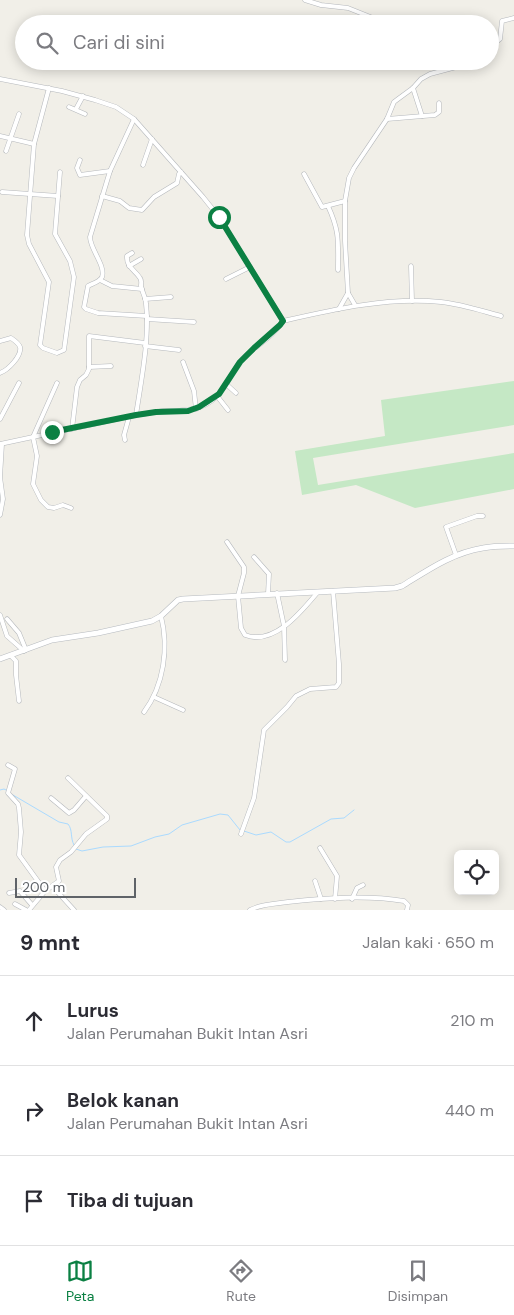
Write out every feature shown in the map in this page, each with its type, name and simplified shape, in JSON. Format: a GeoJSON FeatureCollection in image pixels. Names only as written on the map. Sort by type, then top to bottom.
{"type":"FeatureCollection","features":[{"type":"Feature","properties":{"kind":"street"},"geometry":{"type":"LineString","coordinates":[[305,0],[321,5],[348,8],[366,15]]}},
{"type":"Feature","properties":{"kind":"street"},"geometry":{"type":"LineString","coordinates":[[499,40],[502,21],[514,18]]}},
{"type":"Feature","properties":{"kind":"street"},"geometry":{"type":"LineString","coordinates":[[355,305],[348,293],[345,241],[345,200],[349,178],[387,119],[394,102],[430,74],[445,70]]}},
{"type":"Feature","properties":{"kind":"street"},"geometry":{"type":"LineString","coordinates":[[0,79],[83,96],[116,107],[134,119],[219,217],[283,321]]}},
{"type":"Feature","properties":{"kind":"street"},"geometry":{"type":"LineString","coordinates":[[49,88],[34,144],[27,239],[49,284],[40,345],[57,353],[64,350],[74,284],[72,265],[55,234],[60,172]]}},
{"type":"Feature","properties":{"kind":"street"},"geometry":{"type":"LineString","coordinates":[[413,88],[422,116]]}},
{"type":"Feature","properties":{"kind":"street"},"geometry":{"type":"LineString","coordinates":[[76,110],[83,96]]}},
{"type":"Feature","properties":{"kind":"street"},"geometry":{"type":"LineString","coordinates":[[387,119],[438,114],[440,110],[439,103]]}},
{"type":"Feature","properties":{"kind":"street"},"geometry":{"type":"LineString","coordinates":[[70,107],[85,114]]}},
{"type":"Feature","properties":{"kind":"street"},"geometry":{"type":"LineString","coordinates":[[6,151],[18,114]]}},
{"type":"Feature","properties":{"kind":"street"},"geometry":{"type":"LineString","coordinates":[[134,119],[110,171],[90,237],[102,276],[100,280],[88,286],[86,310],[98,313],[194,322]]}},
{"type":"Feature","properties":{"kind":"street"},"geometry":{"type":"LineString","coordinates":[[0,136],[34,144]]}},
{"type":"Feature","properties":{"kind":"street"},"geometry":{"type":"LineString","coordinates":[[143,165],[152,139]]}},
{"type":"Feature","properties":{"kind":"street"},"geometry":{"type":"LineString","coordinates":[[80,160],[78,168],[80,175],[110,171]]}},
{"type":"Feature","properties":{"kind":"street"},"geometry":{"type":"LineString","coordinates":[[102,196],[120,201],[129,208],[143,210],[154,197],[177,183],[178,175],[181,172]]}},
{"type":"Feature","properties":{"kind":"street"},"geometry":{"type":"LineString","coordinates":[[304,174],[320,205],[324,207],[345,200]]}},
{"type":"Feature","properties":{"kind":"street"},"geometry":{"type":"LineString","coordinates":[[2,192],[58,196]]}},
{"type":"Feature","properties":{"kind":"street"},"geometry":{"type":"LineString","coordinates":[[328,206],[336,224],[338,270]]}},
{"type":"Feature","properties":{"kind":"street"},"geometry":{"type":"LineString","coordinates":[[338,241],[345,241]]}},
{"type":"Feature","properties":{"kind":"street"},"geometry":{"type":"LineString","coordinates":[[132,253],[127,257],[129,266],[140,278],[147,317],[136,415]]}},
{"type":"Feature","properties":{"kind":"street"},"geometry":{"type":"LineString","coordinates":[[129,266],[141,259]]}},
{"type":"Feature","properties":{"kind":"street"},"geometry":{"type":"LineString","coordinates":[[411,266],[412,301]]}},
{"type":"Feature","properties":{"kind":"street"},"geometry":{"type":"LineString","coordinates":[[226,278],[250,267]]}},
{"type":"Feature","properties":{"kind":"street"},"geometry":{"type":"LineString","coordinates":[[100,280],[112,286],[142,289]]}},
{"type":"Feature","properties":{"kind":"street"},"geometry":{"type":"LineString","coordinates":[[339,309],[348,293]]}},
{"type":"Feature","properties":{"kind":"street"},"geometry":{"type":"LineString","coordinates":[[145,299],[171,297]]}},
{"type":"Feature","properties":{"kind":"street"},"geometry":{"type":"LineString","coordinates":[[0,514],[3,499],[0,477],[1,444],[128,416],[196,409],[217,396],[240,362],[276,330],[283,321],[355,305],[412,301],[443,302],[501,316]]}},
{"type":"Feature","properties":{"kind":"street"},"geometry":{"type":"LineString","coordinates":[[72,429],[77,387],[80,380],[88,373],[89,336],[179,350]]}},
{"type":"Feature","properties":{"kind":"street"},"geometry":{"type":"LineString","coordinates":[[0,341],[10,338],[18,344],[20,349],[10,368],[0,373]]}},
{"type":"Feature","properties":{"kind":"street"},"geometry":{"type":"LineString","coordinates":[[183,362],[194,391],[196,409]]}},
{"type":"Feature","properties":{"kind":"street"},"geometry":{"type":"LineString","coordinates":[[89,367],[111,366]]}},
{"type":"Feature","properties":{"kind":"street"},"geometry":{"type":"LineString","coordinates":[[0,419],[18,383]]}},
{"type":"Feature","properties":{"kind":"street"},"geometry":{"type":"LineString","coordinates":[[57,383],[34,437],[37,456],[33,480],[34,488],[41,500],[50,507],[63,505],[71,508]]}},
{"type":"Feature","properties":{"kind":"street"},"geometry":{"type":"LineString","coordinates":[[226,384],[236,394]]}},
{"type":"Feature","properties":{"kind":"street"},"geometry":{"type":"LineString","coordinates":[[217,396],[228,410]]}},
{"type":"Feature","properties":{"kind":"street"},"geometry":{"type":"LineString","coordinates":[[125,440],[124,435],[128,416]]}},
{"type":"Feature","properties":{"kind":"street"},"geometry":{"type":"LineString","coordinates":[[456,555],[446,526],[477,516],[483,516]]}},
{"type":"Feature","properties":{"kind":"street"},"geometry":{"type":"LineString","coordinates":[[227,542],[244,567],[238,596],[243,634],[263,636],[284,626],[301,612],[317,593]]}},
{"type":"Feature","properties":{"kind":"street"},"geometry":{"type":"LineString","coordinates":[[0,659],[52,640],[98,634],[152,621],[161,616],[178,600],[182,599],[395,588],[402,586],[456,555],[484,547],[514,546]]}},
{"type":"Feature","properties":{"kind":"street"},"geometry":{"type":"LineString","coordinates":[[254,557],[268,574],[268,594]]}},
{"type":"Feature","properties":{"kind":"street"},"geometry":{"type":"LineString","coordinates":[[241,834],[254,802],[262,734],[266,727],[296,696],[310,689],[336,687],[339,683],[333,591]]}},
{"type":"Feature","properties":{"kind":"street"},"geometry":{"type":"LineString","coordinates":[[277,593],[284,626],[285,660]]}},
{"type":"Feature","properties":{"kind":"street"},"geometry":{"type":"LineString","coordinates":[[0,615],[7,636],[25,651]]}},
{"type":"Feature","properties":{"kind":"street"},"geometry":{"type":"LineString","coordinates":[[144,712],[154,697],[165,658],[164,630],[161,616]]}},
{"type":"Feature","properties":{"kind":"street"},"geometry":{"type":"LineString","coordinates":[[7,619],[20,633],[25,651]]}},
{"type":"Feature","properties":{"kind":"street"},"geometry":{"type":"LineString","coordinates":[[11,656],[16,661],[19,701]]}},
{"type":"Feature","properties":{"kind":"street"},"geometry":{"type":"LineString","coordinates":[[154,697],[183,710]]}},
{"type":"Feature","properties":{"kind":"street"},"geometry":{"type":"LineString","coordinates":[[8,765],[15,770],[9,790],[19,808],[21,832],[19,855],[45,891]]}},
{"type":"Feature","properties":{"kind":"street"},"geometry":{"type":"LineString","coordinates":[[15,904],[28,910],[45,891],[53,887],[60,880],[56,869],[57,864],[107,818],[68,778]]}},
{"type":"Feature","properties":{"kind":"street"},"geometry":{"type":"LineString","coordinates":[[51,798],[69,813],[86,796]]}},
{"type":"Feature","properties":{"kind":"street"},"geometry":{"type":"LineString","coordinates":[[320,848],[337,876],[335,899]]}},
{"type":"Feature","properties":{"kind":"street"},"geometry":{"type":"LineString","coordinates":[[315,881],[321,899]]}},
{"type":"Feature","properties":{"kind":"street"},"geometry":{"type":"LineString","coordinates":[[352,898],[356,888],[363,885]]}},
{"type":"Feature","properties":{"kind":"street"},"geometry":{"type":"LineString","coordinates":[[53,887],[74,910]]}},
{"type":"Feature","properties":{"kind":"street"},"geometry":{"type":"LineString","coordinates":[[9,893],[20,891],[32,905]]}},
{"type":"Feature","properties":{"kind":"street"},"geometry":{"type":"LineString","coordinates":[[248,903],[250,910],[265,905],[352,898],[404,901],[408,904],[407,910]]}},
{"type":"Feature","properties":{"kind":"street"},"geometry":{"type":"LineString","coordinates":[[0,907],[4,910]]}},
{"type":"Feature","properties":{"kind":"green space"},"geometry":{"type":"Polygon","coordinates":[[[514,381],[514,425],[313,458],[318,485],[514,453],[514,489],[415,508],[356,485],[302,495],[295,451],[385,436],[381,400],[514,381]]]}},
{"type":"Feature","properties":{"kind":"waterway"},"geometry":{"type":"LineString","coordinates":[[0,790],[8,791]]}},
{"type":"Feature","properties":{"kind":"waterway"},"geometry":{"type":"LineString","coordinates":[[13,795],[59,822],[68,824],[74,845]]}},
{"type":"Feature","properties":{"kind":"waterway"},"geometry":{"type":"LineString","coordinates":[[244,831],[256,835],[271,832],[286,842],[290,842],[331,819],[344,818],[354,810]]}},
{"type":"Feature","properties":{"kind":"waterway"},"geometry":{"type":"LineString","coordinates":[[76,849],[82,851],[103,847],[131,846],[169,834],[182,825],[220,814],[228,815],[240,830]]}},
{"type":"Feature","properties":{"kind":"route"},"geometry":{"type":"LineString","coordinates":[[52,432],[136,415],[188,411],[199,407],[211,401],[219,394],[240,362],[280,325],[283,321],[219,217]]}}]}
